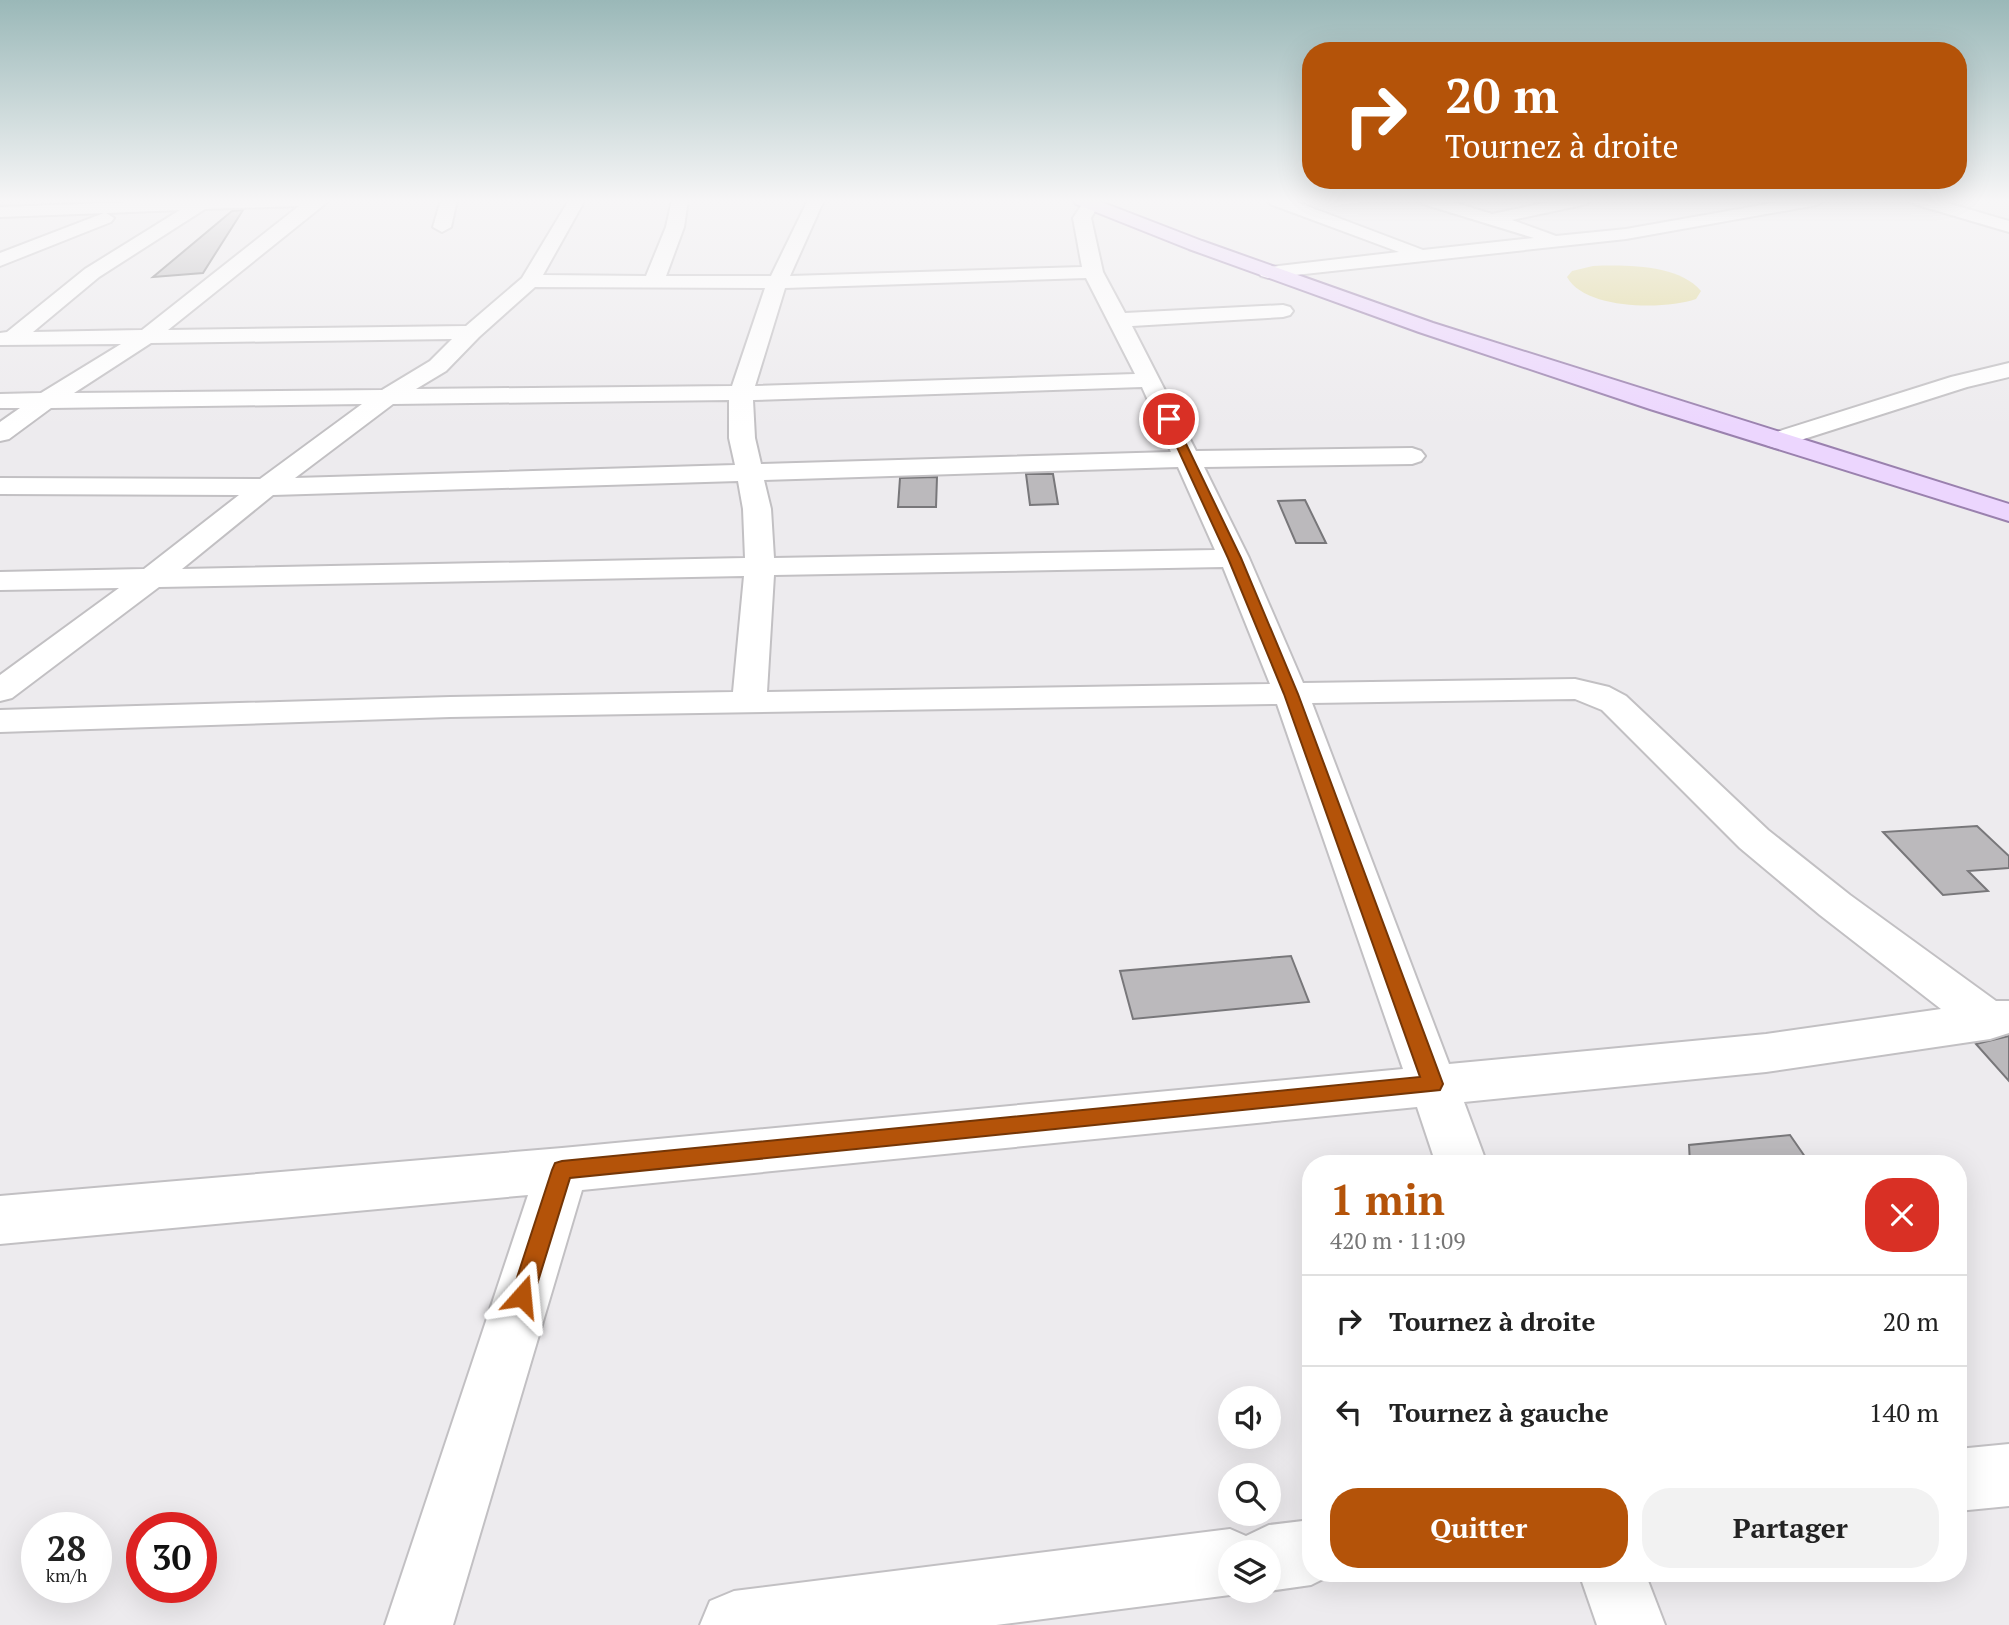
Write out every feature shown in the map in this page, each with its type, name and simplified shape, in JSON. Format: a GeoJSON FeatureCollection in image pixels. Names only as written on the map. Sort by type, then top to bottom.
{"type":"FeatureCollection","features":[{"type":"Feature","properties":{"kind":"main road"},"geometry":{"type":"LineString","coordinates":[[1279,276],[1504,354],[2009,513]]}},
{"type":"Feature","properties":{"kind":"street"},"geometry":{"type":"LineString","coordinates":[[6,339],[88,276]]}},
{"type":"Feature","properties":{"kind":"street"},"geometry":{"type":"LineString","coordinates":[[0,434],[45,401],[148,336],[224,276]]}},
{"type":"Feature","properties":{"kind":"street"},"geometry":{"type":"LineString","coordinates":[[0,691],[152,578],[266,487],[390,395],[438,366],[533,276]]}},
{"type":"Feature","properties":{"kind":"street"},"geometry":{"type":"LineString","coordinates":[[654,281],[656,276]]}},
{"type":"Feature","properties":{"kind":"street"},"geometry":{"type":"LineString","coordinates":[[748,703],[760,565],[751,474],[743,438],[741,393],[780,276]]}},
{"type":"Feature","properties":{"kind":"street"},"geometry":{"type":"LineString","coordinates":[[530,281],[777,282],[972,276]]}},
{"type":"Feature","properties":{"kind":"street"},"geometry":{"type":"LineString","coordinates":[[1095,276],[1120,320],[1188,459],[1234,558],[1291,694],[1459,1155]]}},
{"type":"Feature","properties":{"kind":"street"},"geometry":{"type":"LineString","coordinates":[[1120,320],[1283,311]]}},
{"type":"Feature","properties":{"kind":"street"},"geometry":{"type":"LineString","coordinates":[[6,339],[471,332]]}},
{"type":"Feature","properties":{"kind":"street"},"geometry":{"type":"LineString","coordinates":[[1776,440],[1946,386],[2009,370]]}},
{"type":"Feature","properties":{"kind":"street"},"geometry":{"type":"LineString","coordinates":[[0,401],[741,393],[1150,380]]}},
{"type":"Feature","properties":{"kind":"street"},"geometry":{"type":"LineString","coordinates":[[0,486],[266,487],[1188,459],[1412,456]]}},
{"type":"Feature","properties":{"kind":"street"},"geometry":{"type":"LineString","coordinates":[[0,581],[1234,558]]}},
{"type":"Feature","properties":{"kind":"street"},"geometry":{"type":"LineString","coordinates":[[0,720],[450,707],[1576,689],[1597,694],[1614,703],[1754,839],[1835,905],[1999,1018]]}},
{"type":"Feature","properties":{"kind":"street"},"geometry":{"type":"LineString","coordinates":[[0,1220],[562,1170],[1766,1053],[1999,1018]]}},
{"type":"Feature","properties":{"kind":"street"},"geometry":{"type":"LineString","coordinates":[[419,1625],[562,1170]]}},
{"type":"Feature","properties":{"kind":"street"},"geometry":{"type":"LineString","coordinates":[[1967,1479],[2009,1475]]}},
{"type":"Feature","properties":{"kind":"street"},"geometry":{"type":"LineString","coordinates":[[1281,1556],[1302,1553]]}},
{"type":"Feature","properties":{"kind":"street"},"geometry":{"type":"LineString","coordinates":[[734,1625],[1218,1564]]}},
{"type":"Feature","properties":{"kind":"street"},"geometry":{"type":"LineString","coordinates":[[1615,1582],[1631,1625]]}},
{"type":"Feature","properties":{"kind":"shaded area"},"geometry":{"type":"Polygon","coordinates":[[[1679,276],[1701,291],[1696,299],[1682,303],[1646,306],[1590,296],[1576,288],[1567,277],[1679,276]]]}},
{"type":"Feature","properties":{"kind":"building"},"geometry":{"type":"Polygon","coordinates":[[[1026,474],[1053,474],[1058,504],[1030,505],[1026,474]]]}},
{"type":"Feature","properties":{"kind":"building"},"geometry":{"type":"Polygon","coordinates":[[[937,477],[936,507],[898,507],[900,478],[937,477]]]}},
{"type":"Feature","properties":{"kind":"building"},"geometry":{"type":"Polygon","coordinates":[[[1305,500],[1326,543],[1296,543],[1278,501],[1305,500]]]}},
{"type":"Feature","properties":{"kind":"building"},"geometry":{"type":"Polygon","coordinates":[[[1977,826],[2009,856],[2009,868],[1968,871],[1988,891],[1943,895],[1883,832],[1977,826]]]}},
{"type":"Feature","properties":{"kind":"building"},"geometry":{"type":"Polygon","coordinates":[[[1291,956],[1309,1002],[1133,1019],[1120,971],[1291,956]]]}},
{"type":"Feature","properties":{"kind":"building"},"geometry":{"type":"Polygon","coordinates":[[[2009,1036],[2009,1081],[1976,1044],[2009,1036]]]}},
{"type":"Feature","properties":{"kind":"building"},"geometry":{"type":"Polygon","coordinates":[[[1790,1135],[1804,1155],[1690,1155],[1689,1145],[1790,1135]]]}},
{"type":"Feature","properties":{"kind":"route"},"geometry":{"type":"LineString","coordinates":[[522,1296],[562,1170],[1433,1084],[1291,694],[1234,558],[1169,419]]}}]}
